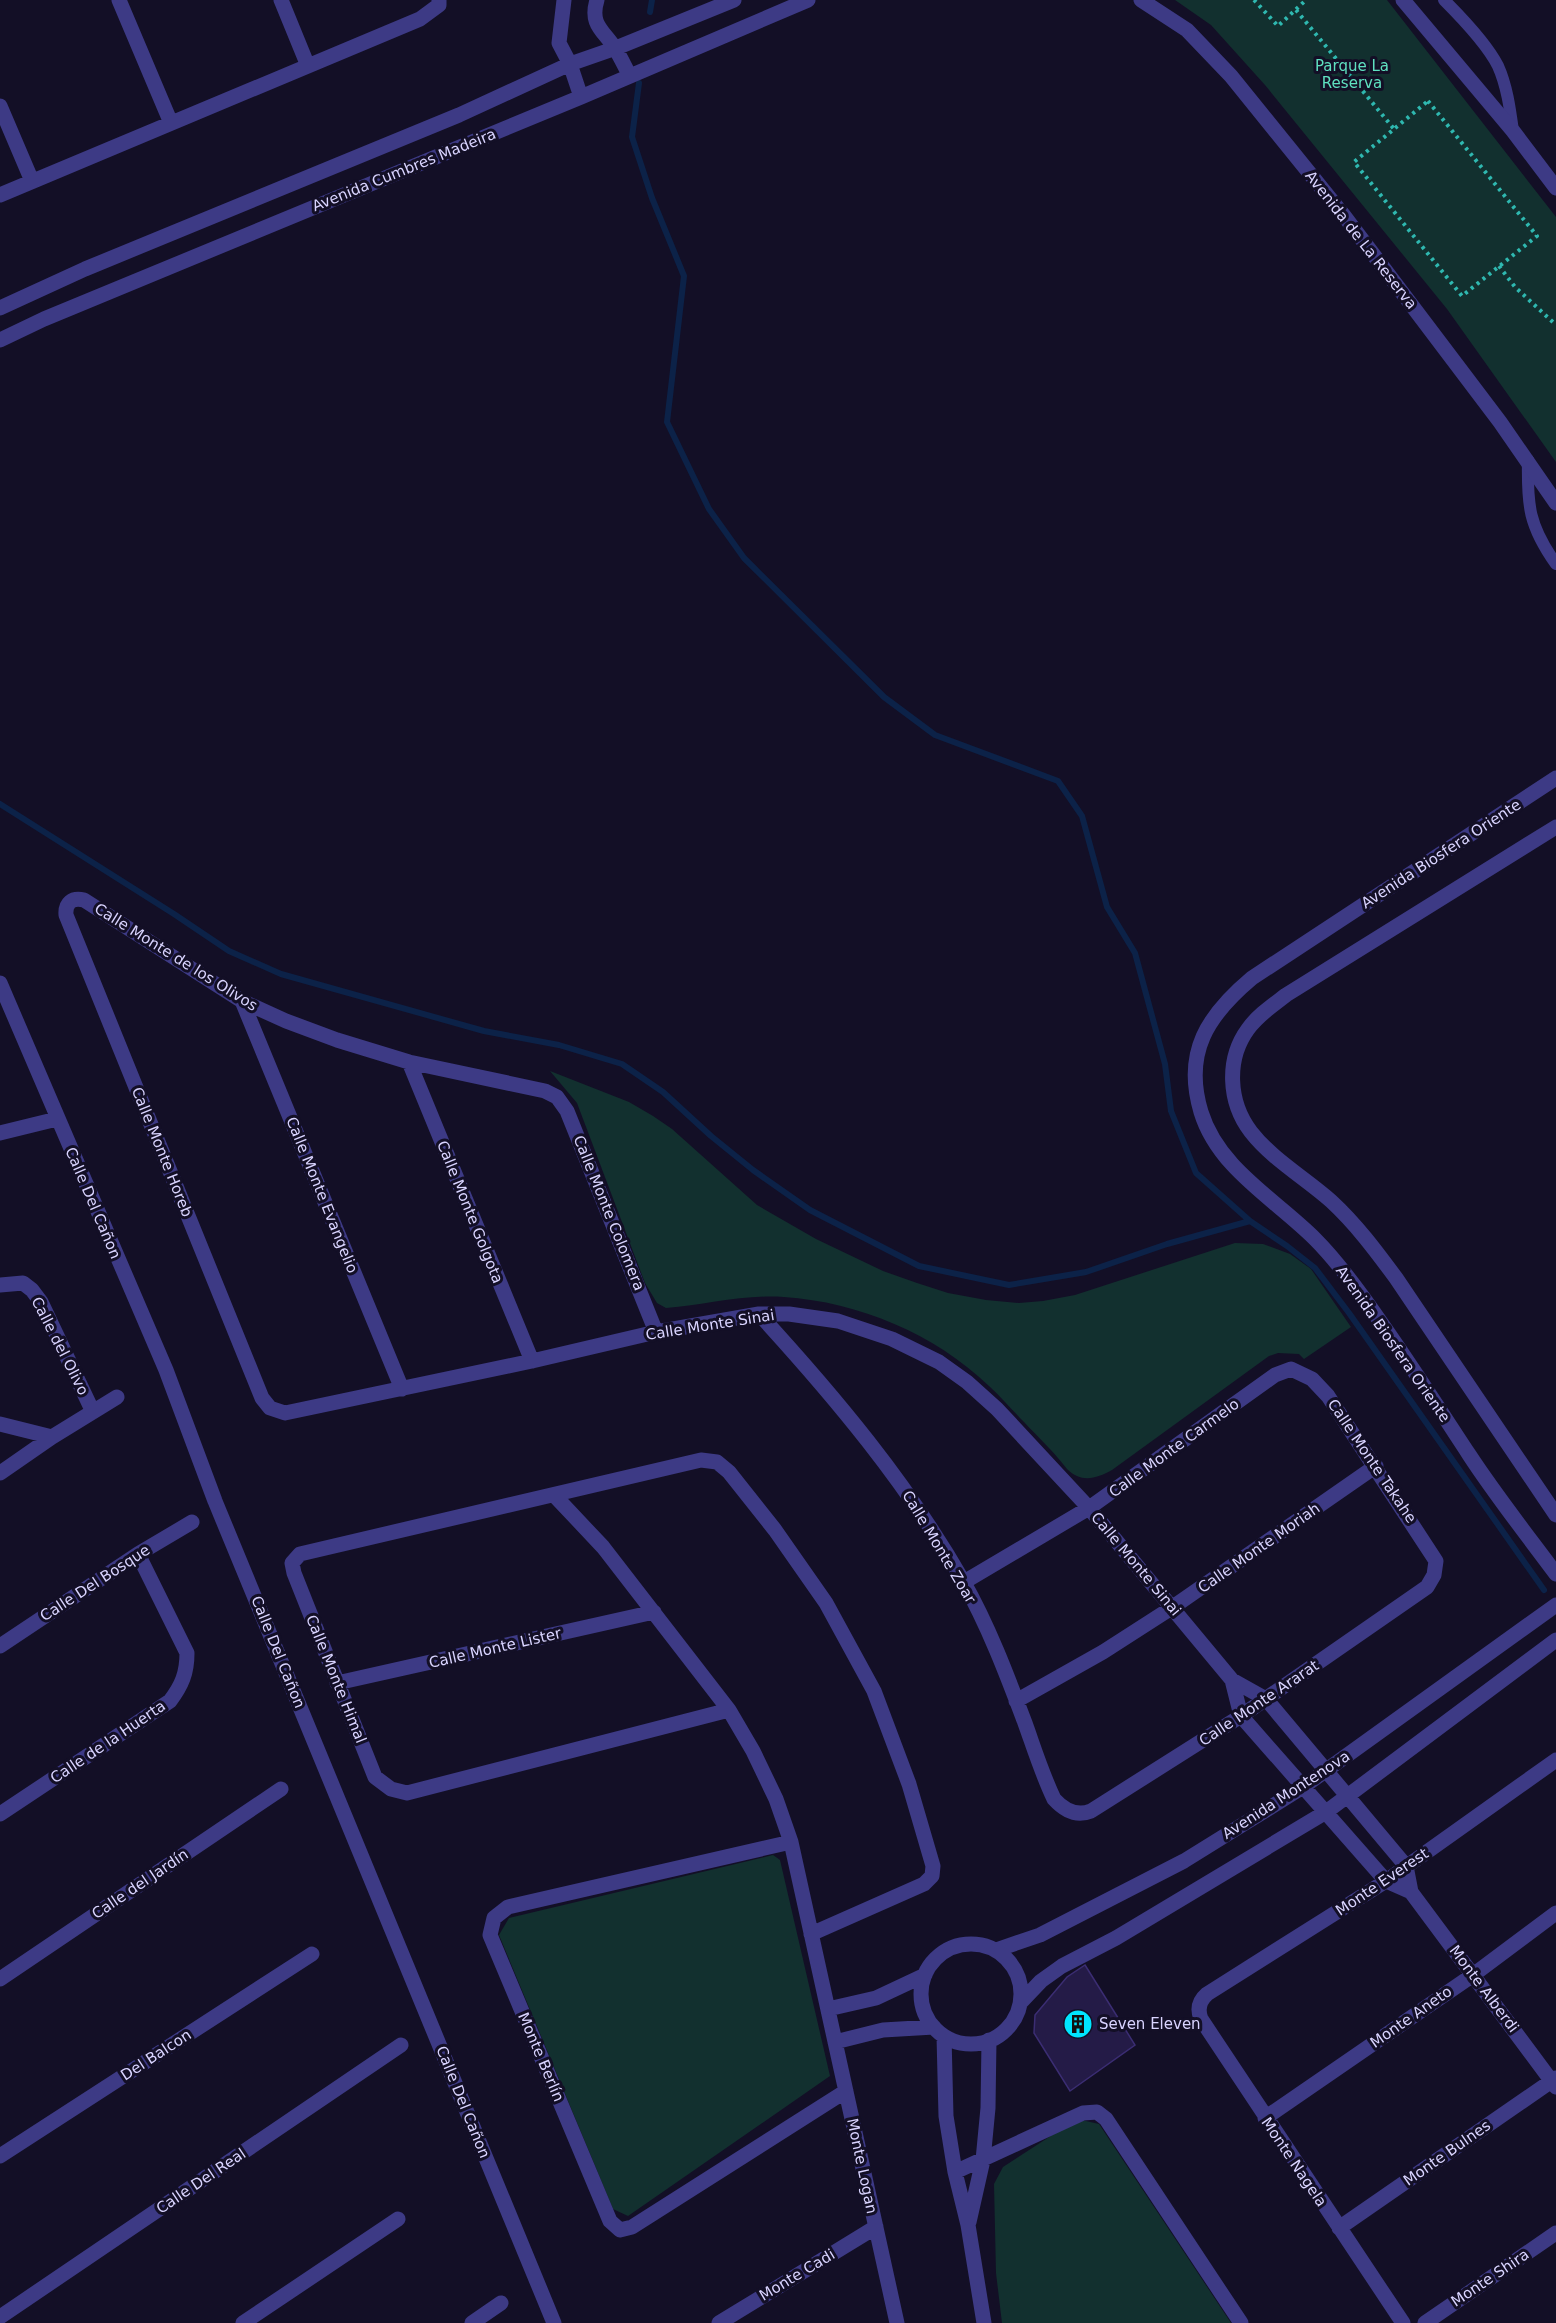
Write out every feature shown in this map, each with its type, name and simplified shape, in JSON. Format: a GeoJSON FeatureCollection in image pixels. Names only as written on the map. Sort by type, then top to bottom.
{"type":"FeatureCollection","features":[{"type":"Feature","properties":{"kind":"street"},"geometry":{"type":"LineString","coordinates":[[119,0],[171,123]]}},
{"type":"Feature","properties":{"kind":"street"},"geometry":{"type":"LineString","coordinates":[[281,0],[308,66]]}},
{"type":"Feature","properties":{"kind":"street"},"geometry":{"type":"LineString","coordinates":[[0,195],[420,19],[432,12],[439,5],[440,0]]}},
{"type":"Feature","properties":{"kind":"street"},"geometry":{"type":"LineString","coordinates":[[564,0],[559,43],[570,64],[581,97]]}},
{"type":"Feature","properties":{"kind":"street"},"geometry":{"type":"LineString","coordinates":[[597,0],[594,18],[615,48],[630,76]]}},
{"type":"Feature","properties":{"kind":"street","name":"Avenida Cumbres Madeira"},"geometry":{"type":"LineString","coordinates":[[0,308],[85,269],[459,115],[570,64],[734,0]]}},
{"type":"Feature","properties":{"kind":"street","name":"Avenida Cumbres Madeira"},"geometry":{"type":"LineString","coordinates":[[0,340],[44,319],[581,97],[808,0]]}},
{"type":"Feature","properties":{"kind":"street","name":"Avenida de La Reserva"},"geometry":{"type":"LineString","coordinates":[[1141,0],[1187,30],[1231,76],[1345,217],[1528,460],[1556,503]]}},
{"type":"Feature","properties":{"kind":"street"},"geometry":{"type":"LineString","coordinates":[[1403,0],[1513,130],[1556,188]]}},
{"type":"Feature","properties":{"kind":"street"},"geometry":{"type":"LineString","coordinates":[[0,106],[32,181]]}},
{"type":"Feature","properties":{"kind":"street","name":"Avenida Biosfera Oriente"},"geometry":{"type":"LineString","coordinates":[[1556,778],[1244,985],[1214,1015],[1204,1034],[1196,1061],[1195,1084],[1201,1112],[1210,1135],[1228,1160],[1315,1239],[1350,1281],[1411,1365],[1472,1459],[1556,1574]]}},
{"type":"Feature","properties":{"kind":"street"},"geometry":{"type":"LineString","coordinates":[[1556,828],[1286,995],[1263,1012],[1248,1028],[1236,1050],[1233,1072],[1234,1100],[1251,1132],[1329,1200],[1369,1241],[1556,1515]]}},
{"type":"Feature","properties":{"kind":"street","name":"Calle Monte de los Olivos"},"geometry":{"type":"LineString","coordinates":[[72,900],[84,900],[242,1000],[286,1021],[337,1040],[409,1062],[545,1091],[556,1097]]}},
{"type":"Feature","properties":{"kind":"street","name":"Calle Monte Horeb"},"geometry":{"type":"LineString","coordinates":[[72,900],[67,906],[66,915],[265,1404]]}},
{"type":"Feature","properties":{"kind":"street","name":"Calle Del Cañon"},"geometry":{"type":"LineString","coordinates":[[0,983],[166,1370],[215,1501],[554,2323]]}},
{"type":"Feature","properties":{"kind":"street","name":"Calle Monte Evangelio"},"geometry":{"type":"LineString","coordinates":[[242,1000],[402,1389]]}},
{"type":"Feature","properties":{"kind":"street","name":"Calle Monte Golgota"},"geometry":{"type":"LineString","coordinates":[[409,1062],[532,1361]]}},
{"type":"Feature","properties":{"kind":"street","name":"Calle Monte Colomera"},"geometry":{"type":"LineString","coordinates":[[556,1097],[567,1110],[656,1332]]}},
{"type":"Feature","properties":{"kind":"street"},"geometry":{"type":"LineString","coordinates":[[0,1132],[57,1119]]}},
{"type":"Feature","properties":{"kind":"street","name":"Calle del Olivo"},"geometry":{"type":"LineString","coordinates":[[0,1285],[23,1283],[41,1302],[93,1412]]}},
{"type":"Feature","properties":{"kind":"street","name":"Calle Monte Sinai"},"geometry":{"type":"LineString","coordinates":[[265,1404],[275,1411],[285,1413],[532,1361],[656,1332],[759,1314],[789,1314],[838,1321],[892,1339],[939,1362],[967,1382],[998,1409],[1089,1508],[1232,1680]]}},
{"type":"Feature","properties":{"kind":"street","name":"Calle Monte Zoar"},"geometry":{"type":"LineString","coordinates":[[759,1314],[835,1399],[920,1511],[963,1582],[1017,1701],[1049,1788],[1054,1799],[1066,1810]]}},
{"type":"Feature","properties":{"kind":"street","name":"Calle Monte Carmelo"},"geometry":{"type":"LineString","coordinates":[[963,1582],[1089,1508],[1275,1375],[1291,1369]]}},
{"type":"Feature","properties":{"kind":"street","name":"Calle Monte Takahe"},"geometry":{"type":"LineString","coordinates":[[1291,1369],[1305,1375],[1320,1386],[1434,1555],[1436,1568]]}},
{"type":"Feature","properties":{"kind":"street"},"geometry":{"type":"LineString","coordinates":[[0,1473],[52,1437],[117,1397]]}},
{"type":"Feature","properties":{"kind":"street"},"geometry":{"type":"LineString","coordinates":[[0,1424],[52,1437]]}},
{"type":"Feature","properties":{"kind":"street"},"geometry":{"type":"LineString","coordinates":[[554,1495],[701,1460],[717,1462],[729,1472],[776,1530],[826,1603],[874,1691],[909,1784],[933,1866],[932,1876],[924,1884],[811,1934]]}},
{"type":"Feature","properties":{"kind":"street","name":"Calle Monte Moriah"},"geometry":{"type":"LineString","coordinates":[[1017,1701],[1103,1652],[1173,1607],[1376,1466]]}},
{"type":"Feature","properties":{"kind":"street","name":"Calle Monte Himal"},"geometry":{"type":"LineString","coordinates":[[554,1495],[300,1554],[292,1563],[294,1574],[375,1777],[391,1789],[407,1794],[729,1710]]}},
{"type":"Feature","properties":{"kind":"street","name":"Monte Logan"},"geometry":{"type":"LineString","coordinates":[[554,1495],[603,1547],[729,1710],[753,1751],[776,1799],[790,1842],[897,2323]]}},
{"type":"Feature","properties":{"kind":"street","name":"Calle Del Bosque"},"geometry":{"type":"LineString","coordinates":[[0,1646],[138,1554],[192,1522]]}},
{"type":"Feature","properties":{"kind":"street","name":"Calle de la Huerta"},"geometry":{"type":"LineString","coordinates":[[0,1814],[170,1701],[182,1687],[188,1653],[138,1554]]}},
{"type":"Feature","properties":{"kind":"street","name":"Calle Monte Ararat"},"geometry":{"type":"LineString","coordinates":[[1066,1810],[1079,1814],[1091,1811],[1241,1716],[1427,1587],[1436,1568]]}},
{"type":"Feature","properties":{"kind":"street","name":"Avenida Montenova"},"geometry":{"type":"LineString","coordinates":[[996,1950],[1040,1935],[1184,1861],[1303,1786],[1556,1605]]}},
{"type":"Feature","properties":{"kind":"street","name":"Calle Monte Lister"},"geometry":{"type":"LineString","coordinates":[[337,1683],[654,1612]]}},
{"type":"Feature","properties":{"kind":"street"},"geometry":{"type":"LineString","coordinates":[[1021,2002],[1041,1981],[1062,1966],[1174,1904],[1326,1812],[1556,1640]]}},
{"type":"Feature","properties":{"kind":"street"},"geometry":{"type":"LineString","coordinates":[[1232,1680],[1266,1699],[1348,1796],[1406,1866],[1411,1892]]}},
{"type":"Feature","properties":{"kind":"street"},"geometry":{"type":"LineString","coordinates":[[1232,1680],[1241,1716],[1386,1881],[1411,1892]]}},
{"type":"Feature","properties":{"kind":"street","name":"Monte Everest"},"geometry":{"type":"LineString","coordinates":[[1203,1997],[1386,1881],[1556,1760]]}},
{"type":"Feature","properties":{"kind":"street","name":"Calle del Jardín"},"geometry":{"type":"LineString","coordinates":[[0,1979],[280,1789]]}},
{"type":"Feature","properties":{"kind":"street","name":"Monte Berlín"},"geometry":{"type":"LineString","coordinates":[[790,1842],[508,1907],[494,1918],[490,1935],[610,2221],[620,2230],[632,2227],[846,2091]]}},
{"type":"Feature","properties":{"kind":"street","name":"Monte Alberdi"},"geometry":{"type":"LineString","coordinates":[[1411,1892],[1554,2082]]}},
{"type":"Feature","properties":{"kind":"street","name":"Monte Aneto"},"geometry":{"type":"LineString","coordinates":[[1265,2118],[1473,1975],[1556,1913]]}},
{"type":"Feature","properties":{"kind":"street"},"geometry":{"type":"LineString","coordinates":[[969,1944],[983,1945],[996,1950],[1008,1959],[1021,1986],[1021,2002],[1010,2025],[1001,2034],[974,2044],[959,2042],[939,2032],[926,2016],[922,2002],[925,1975],[932,1962],[955,1947],[969,1944]]}},
{"type":"Feature","properties":{"kind":"street","name":"Del Balcon"},"geometry":{"type":"LineString","coordinates":[[0,2157],[312,1954]]}},
{"type":"Feature","properties":{"kind":"street"},"geometry":{"type":"LineString","coordinates":[[828,2009],[876,1998],[925,1975]]}},
{"type":"Feature","properties":{"kind":"street","name":"Monte Nagela"},"geometry":{"type":"LineString","coordinates":[[1203,1997],[1198,2008],[1201,2019],[1403,2323]]}},
{"type":"Feature","properties":{"kind":"street"},"geometry":{"type":"LineString","coordinates":[[835,2042],[883,2030],[939,2032]]}},
{"type":"Feature","properties":{"kind":"street"},"geometry":{"type":"LineString","coordinates":[[939,2032],[946,2116],[955,2172],[968,2224],[984,2323]]}},
{"type":"Feature","properties":{"kind":"street"},"geometry":{"type":"LineString","coordinates":[[968,2224],[983,2160],[989,2040]]}},
{"type":"Feature","properties":{"kind":"street","name":"Calle Del Real"},"geometry":{"type":"LineString","coordinates":[[0,2317],[401,2045]]}},
{"type":"Feature","properties":{"kind":"street","name":"Monte Bulnes"},"geometry":{"type":"LineString","coordinates":[[1339,2228],[1554,2082]]}},
{"type":"Feature","properties":{"kind":"street"},"geometry":{"type":"LineString","coordinates":[[955,2172],[1083,2113],[1090,2111],[1101,2114],[1241,2323]]}},
{"type":"Feature","properties":{"kind":"street"},"geometry":{"type":"LineString","coordinates":[[243,2323],[398,2219]]}},
{"type":"Feature","properties":{"kind":"street","name":"Monte Cadi"},"geometry":{"type":"LineString","coordinates":[[718,2323],[876,2227]]}},
{"type":"Feature","properties":{"kind":"street","name":"Monte Shira"},"geometry":{"type":"LineString","coordinates":[[1425,2323],[1556,2233]]}},
{"type":"Feature","properties":{"kind":"street"},"geometry":{"type":"LineString","coordinates":[[472,2323],[501,2303]]}},
{"type":"Feature","properties":{"kind":"lane"},"geometry":{"type":"LineString","coordinates":[[1444,0],[1498,66],[1513,130]]}},
{"type":"Feature","properties":{"kind":"lane"},"geometry":{"type":"LineString","coordinates":[[1528,460],[1527,496],[1531,517],[1544,547],[1556,564]]}},
{"type":"Feature","properties":{"kind":"path"},"geometry":{"type":"LineString","coordinates":[[1254,0],[1278,26],[1306,0]]}},
{"type":"Feature","properties":{"kind":"path"},"geometry":{"type":"LineString","coordinates":[[1296,10],[1394,129]]}},
{"type":"Feature","properties":{"kind":"path"},"geometry":{"type":"LineString","coordinates":[[1428,101],[1537,236],[1499,266],[1462,296],[1354,162],[1428,101]]}},
{"type":"Feature","properties":{"kind":"path"},"geometry":{"type":"LineString","coordinates":[[1499,266],[1515,287],[1556,325]]}},
{"type":"Feature","properties":{"kind":"green space","name":"Parque La Reserva"},"geometry":{"type":"Polygon","coordinates":[[[1175,0],[1387,0],[1556,217],[1556,462],[1447,309],[1265,85],[1211,25],[1175,0]]]}},
{"type":"Feature","properties":{"kind":"green space"},"geometry":{"type":"Polygon","coordinates":[[[550,1071],[629,1102],[653,1116],[672,1129],[757,1205],[816,1239],[883,1271],[948,1293],[1019,1303],[1043,1301],[1075,1295],[1235,1243],[1263,1244],[1290,1254],[1311,1269],[1351,1327],[1304,1359],[1299,1354],[1278,1353],[1269,1356],[1112,1470],[1100,1476],[1083,1478],[1067,1469],[998,1395],[968,1367],[920,1336],[894,1324],[840,1306],[784,1297],[740,1298],[666,1308],[657,1303],[645,1283],[577,1103],[550,1071]]]}},
{"type":"Feature","properties":{"kind":"green space"},"geometry":{"type":"Polygon","coordinates":[[[773,1855],[780,1860],[830,2076],[628,2216],[613,2209],[499,1935],[509,1918],[773,1855]]]}},
{"type":"Feature","properties":{"kind":"green space"},"geometry":{"type":"Polygon","coordinates":[[[1077,2119],[1099,2124],[1231,2323],[1002,2323],[996,2273],[994,2184],[1003,2167],[1077,2119]]]}},
{"type":"Feature","properties":{"kind":"building","name":"Seven Eleven"},"geometry":{"type":"Polygon","coordinates":[[[1085,1965],[1135,2045],[1070,2091],[1034,2033],[1035,2015],[1067,1977],[1085,1965]]]}},
{"type":"Feature","properties":{"kind":"waterway"},"geometry":{"type":"LineString","coordinates":[[650,12],[652,0]]}},
{"type":"Feature","properties":{"kind":"waterway"},"geometry":{"type":"LineString","coordinates":[[639,83],[632,137],[652,198],[684,276],[667,422],[709,509],[744,558],[884,697],[935,735],[1058,781],[1082,816],[1107,907],[1135,953],[1165,1064],[1171,1111],[1196,1173],[1250,1221],[1315,1268],[1544,1590]]}},
{"type":"Feature","properties":{"kind":"waterway"},"geometry":{"type":"LineString","coordinates":[[0,804],[229,951],[281,974],[484,1031],[559,1045],[622,1064],[663,1092],[711,1136],[753,1170],[810,1210],[919,1266],[1009,1285],[1086,1272],[1167,1244],[1250,1221]]}},
{"type":"Feature","properties":{"kind":"place","name":"Seven Eleven"},"geometry":{"type":"Point","coordinates":[1078,2024]}}]}
